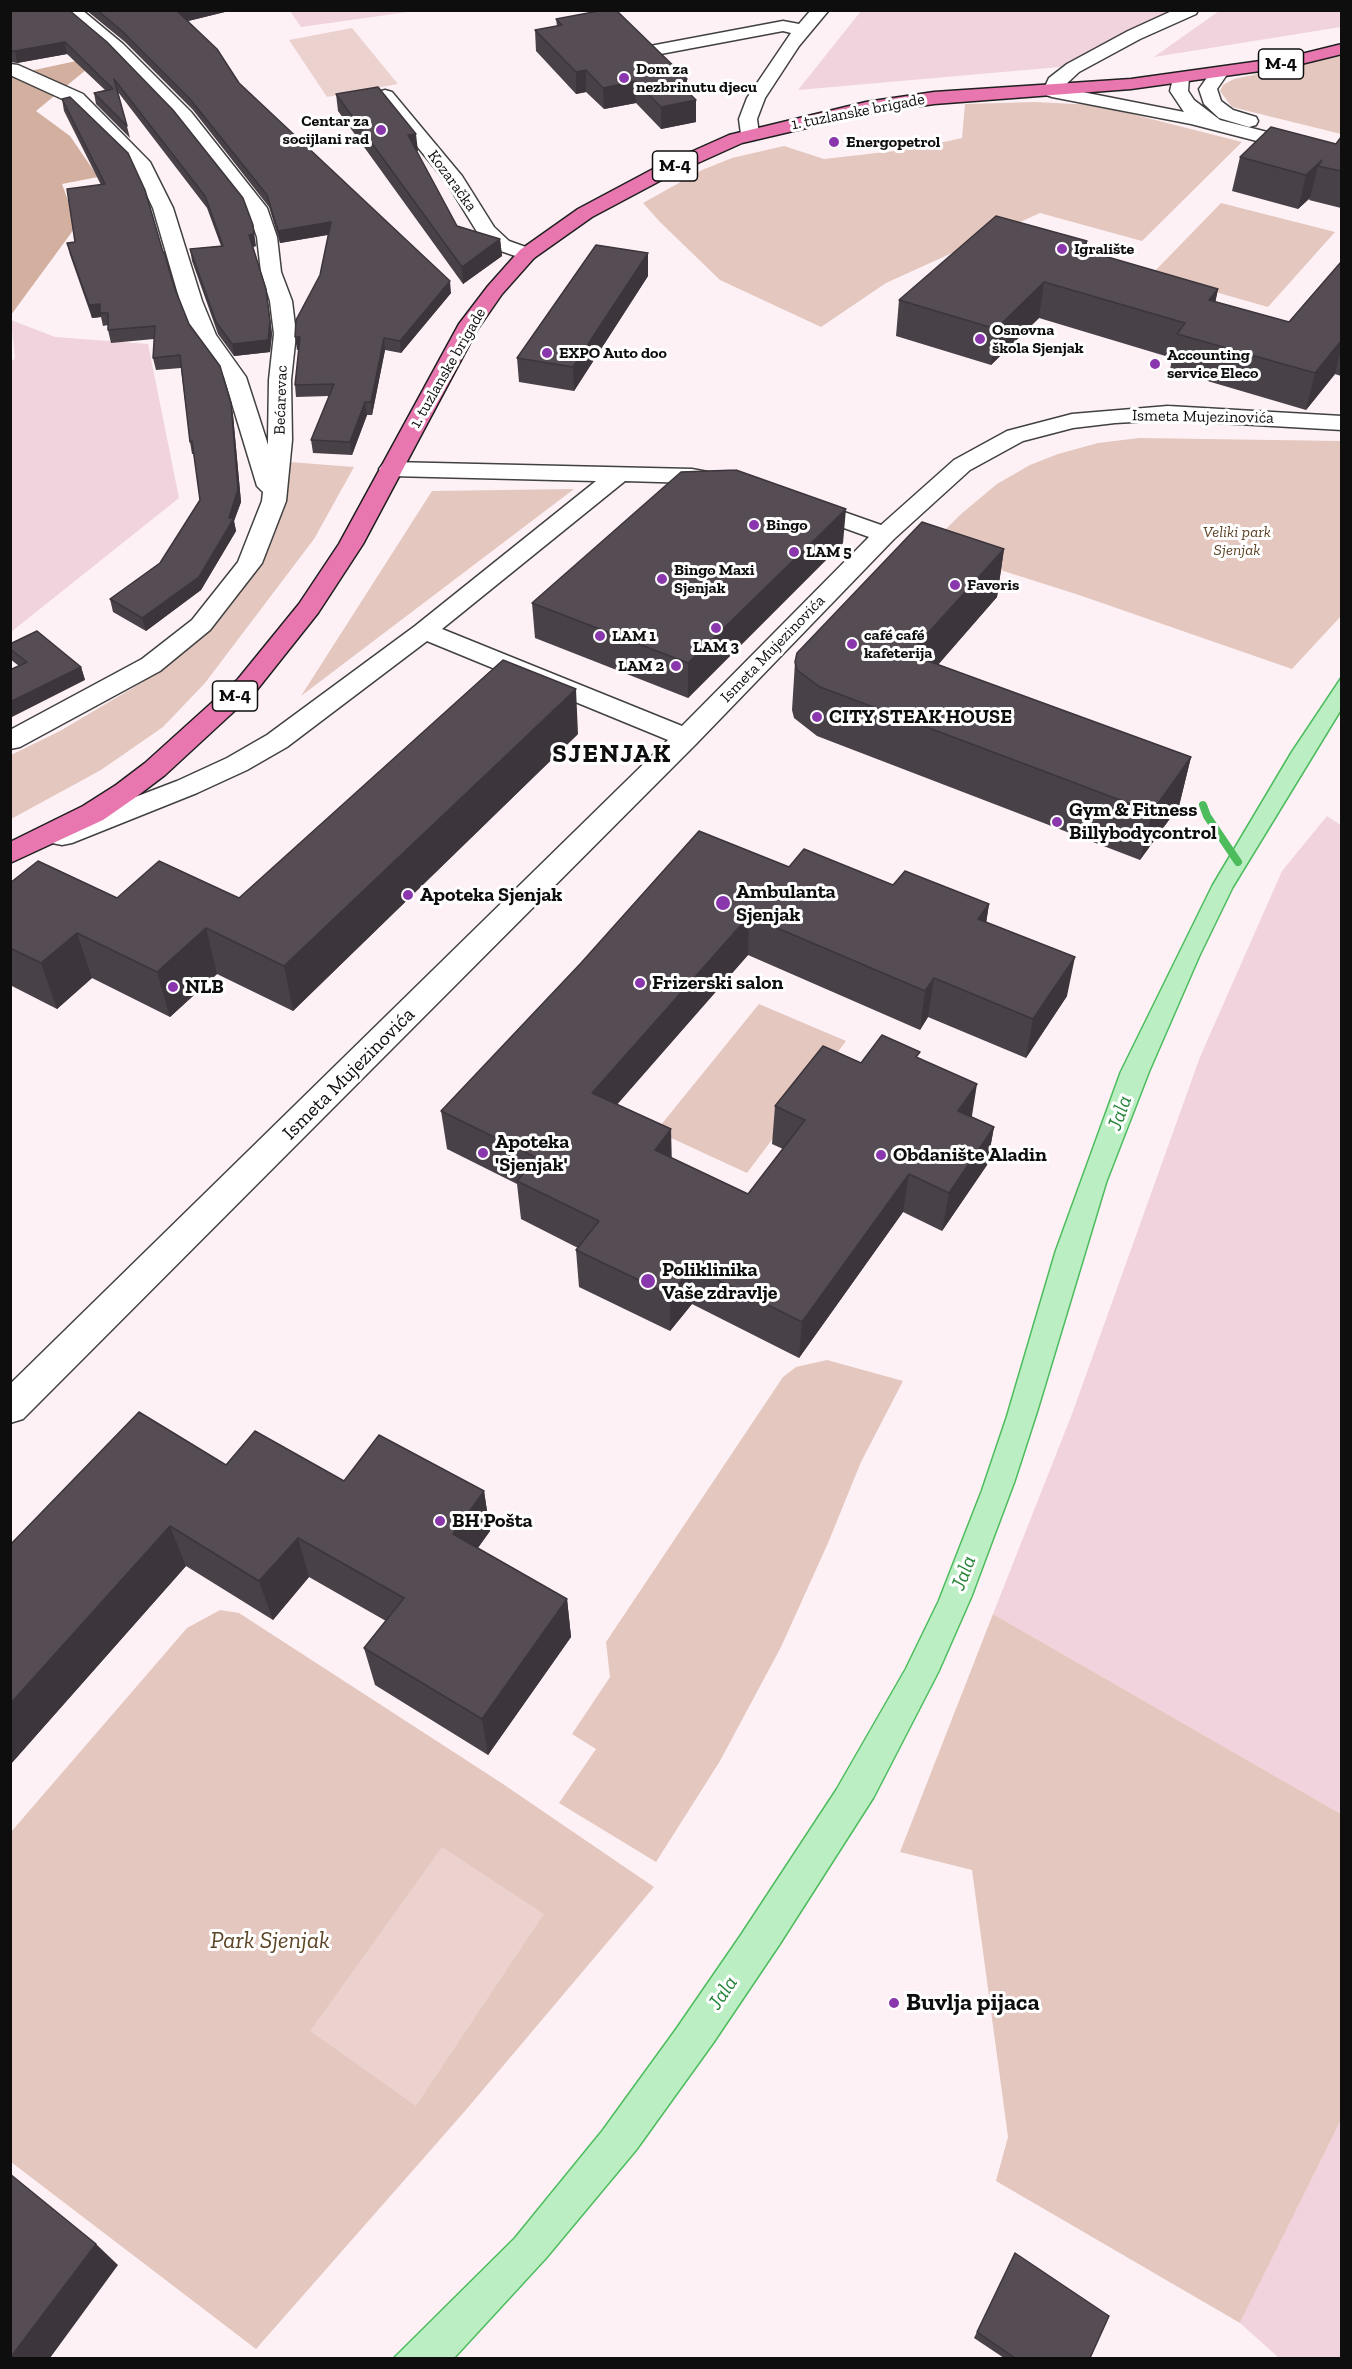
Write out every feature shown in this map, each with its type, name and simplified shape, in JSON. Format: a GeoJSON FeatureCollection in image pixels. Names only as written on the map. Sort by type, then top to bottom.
{"type":"FeatureCollection","features":[{"type":"Feature","properties":{"kind":"main road","name":"1. tuzlanske brigade"},"geometry":{"type":"LineString","coordinates":[[10,855],[93,813],[126,791],[155,769],[247,685],[309,608],[351,544],[467,329],[495,290],[527,254],[585,213],[699,154],[750,134],[877,106],[934,98],[1052,91],[1180,78],[1289,62],[1341,49]]}},
{"type":"Feature","properties":{"kind":"street","name":"Bećarevac"},"geometry":{"type":"LineString","coordinates":[[10,741],[151,665],[201,625],[250,563],[274,501],[285,334],[281,301],[271,272],[267,237],[256,208],[184,116],[117,48],[83,18],[68,10]]}},
{"type":"Feature","properties":{"kind":"street"},"geometry":{"type":"LineString","coordinates":[[750,134],[748,119],[756,98],[802,30],[821,10]]}},
{"type":"Feature","properties":{"kind":"street"},"geometry":{"type":"LineString","coordinates":[[1190,10],[1134,35],[1073,68],[1054,82],[1052,91],[1085,96],[1214,125],[1341,157]]}},
{"type":"Feature","properties":{"kind":"street"},"geometry":{"type":"LineString","coordinates":[[650,51],[783,26],[802,30]]}},
{"type":"Feature","properties":{"kind":"street"},"geometry":{"type":"LineString","coordinates":[[12,69],[76,98],[140,162],[163,208],[191,301],[205,336],[235,377],[274,501]]}},
{"type":"Feature","properties":{"kind":"street"},"geometry":{"type":"LineString","coordinates":[[1219,73],[1208,89],[1209,96],[1213,104],[1226,114],[1341,143]]}},
{"type":"Feature","properties":{"kind":"street"},"geometry":{"type":"LineString","coordinates":[[1180,78],[1179,91],[1186,103],[1193,111],[1214,125]]}},
{"type":"Feature","properties":{"kind":"street","name":"Kozaračka"},"geometry":{"type":"LineString","coordinates":[[385,96],[455,180],[486,231],[502,245],[527,254]]}},
{"type":"Feature","properties":{"kind":"street","name":"Ismeta Mujezinovića"},"geometry":{"type":"LineString","coordinates":[[10,1408],[686,738],[885,534],[962,465],[1015,436],[1050,426],[1114,416],[1168,413],[1341,423]]}},
{"type":"Feature","properties":{"kind":"street"},"geometry":{"type":"LineString","coordinates":[[392,469],[692,476],[747,488]]}},
{"type":"Feature","properties":{"kind":"street"},"geometry":{"type":"LineString","coordinates":[[10,855],[187,787],[237,764],[277,741],[424,632],[617,476]]}},
{"type":"Feature","properties":{"kind":"street"},"geometry":{"type":"LineString","coordinates":[[779,498],[885,534]]}},
{"type":"Feature","properties":{"kind":"street"},"geometry":{"type":"LineString","coordinates":[[424,632],[686,738]]}},
{"type":"Feature","properties":{"kind":"shaded area"},"geometry":{"type":"Polygon","coordinates":[[[290,11],[415,11],[301,27],[290,11]]]}},
{"type":"Feature","properties":{"kind":"shaded area"},"geometry":{"type":"Polygon","coordinates":[[[861,11],[1169,11],[1060,67],[798,90],[861,11]]]}},
{"type":"Feature","properties":{"kind":"shaded area"},"geometry":{"type":"Polygon","coordinates":[[[1219,11],[1341,11],[1341,27],[1154,57],[1219,11]]]}},
{"type":"Feature","properties":{"kind":"shaded area"},"geometry":{"type":"Polygon","coordinates":[[[352,28],[398,84],[327,97],[289,40],[352,28]]]}},
{"type":"Feature","properties":{"kind":"shaded area"},"geometry":{"type":"Polygon","coordinates":[[[104,55],[36,111],[70,136],[98,177],[62,184],[77,225],[11,315],[11,75],[104,55]]]}},
{"type":"Feature","properties":{"kind":"shaded area"},"geometry":{"type":"Polygon","coordinates":[[[11,320],[55,337],[148,344],[179,498],[11,632],[10,361],[15,359],[11,320]]]}},
{"type":"Feature","properties":{"kind":"shaded area"},"geometry":{"type":"Polygon","coordinates":[[[1327,816],[1342,826],[1341,1814],[993,1614],[1072,1414],[1200,1057],[1282,871],[1327,816]]]}},
{"type":"Feature","properties":{"kind":"shaded area"},"geometry":{"type":"Polygon","coordinates":[[[442,1847],[544,1914],[416,2106],[310,2031],[442,1847]]]}},
{"type":"Feature","properties":{"kind":"shaded area"},"geometry":{"type":"Polygon","coordinates":[[[1341,2120],[1341,2358],[1279,2358],[1240,2323],[1341,2120]]]}},
{"type":"Feature","properties":{"kind":"green space"},"geometry":{"type":"Polygon","coordinates":[[[1341,56],[1341,134],[1232,107],[1220,91],[1223,85],[1234,79],[1341,56]]]}},
{"type":"Feature","properties":{"kind":"green space"},"geometry":{"type":"Polygon","coordinates":[[[1034,102],[1096,105],[1242,142],[1142,241],[1040,213],[886,283],[821,327],[720,280],[643,203],[702,170],[732,158],[784,146],[824,159],[912,149],[962,138],[965,104],[1034,102]]]}},
{"type":"Feature","properties":{"kind":"green space"},"geometry":{"type":"Polygon","coordinates":[[[1221,203],[1335,232],[1268,307],[1152,274],[1221,203]]]}},
{"type":"Feature","properties":{"kind":"green space","name":"Veliki park Sjenjak"},"geometry":{"type":"Polygon","coordinates":[[[1139,438],[1341,441],[1341,616],[1292,669],[1079,595],[928,547],[961,514],[997,484],[1030,465],[1058,454],[1098,443],[1139,438]]]}},
{"type":"Feature","properties":{"kind":"green space"},"geometry":{"type":"Polygon","coordinates":[[[290,462],[354,467],[314,539],[205,683],[163,727],[101,770],[11,819],[11,755],[60,731],[153,676],[185,652],[212,626],[238,595],[265,553],[283,510],[290,462]]]}},
{"type":"Feature","properties":{"kind":"green space"},"geometry":{"type":"Polygon","coordinates":[[[574,489],[301,696],[432,491],[574,489]]]}},
{"type":"Feature","properties":{"kind":"green space"},"geometry":{"type":"Polygon","coordinates":[[[759,1004],[846,1041],[747,1173],[656,1131],[759,1004]]]}},
{"type":"Feature","properties":{"kind":"green space"},"geometry":{"type":"Polygon","coordinates":[[[827,1360],[903,1381],[861,1462],[828,1543],[781,1647],[720,1761],[656,1862],[559,1803],[596,1749],[572,1734],[610,1677],[606,1642],[783,1377],[796,1367],[827,1360]]]}},
{"type":"Feature","properties":{"kind":"green space","name":"Park Sjenjak"},"geometry":{"type":"Polygon","coordinates":[[[220,1610],[239,1613],[500,1782],[654,1887],[465,2111],[256,2349],[11,2162],[11,1832],[187,1628],[220,1610]]]}},
{"type":"Feature","properties":{"kind":"green space"},"geometry":{"type":"Polygon","coordinates":[[[993,1614],[1341,1814],[1341,2120],[1240,2323],[996,2181],[1008,2137],[972,1870],[900,1852],[993,1614]]]}},
{"type":"Feature","properties":{"kind":"water","name":"Jala"},"geometry":{"type":"Polygon","coordinates":[[[1341,677],[1341,711],[1233,888],[1200,956],[1150,1071],[1107,1182],[1015,1482],[972,1597],[939,1672],[874,1798],[714,2043],[637,2150],[547,2258],[455,2358],[393,2358],[514,2238],[602,2130],[740,1935],[836,1789],[905,1669],[938,1601],[981,1491],[1006,1417],[1055,1251],[1120,1072],[1212,885],[1291,752],[1341,677]]]}},
{"type":"Feature","properties":{"kind":"building"},"geometry":{"type":"Polygon","coordinates":[[[10,10],[69,10],[107,42],[173,110],[243,198],[253,225],[254,234],[249,235],[266,289],[270,322],[268,340],[232,344],[216,322],[190,249],[223,246],[205,196],[114,79],[127,126],[94,93],[113,89],[65,42],[10,51],[10,10]]]}},
{"type":"Feature","properties":{"kind":"building"},"geometry":{"type":"Polygon","coordinates":[[[97,10],[183,10],[178,12],[217,49],[239,83],[450,281],[400,341],[384,338],[371,402],[365,402],[350,442],[311,440],[334,384],[295,385],[300,337],[295,337],[296,320],[320,275],[331,222],[278,231],[267,195],[190,99],[122,31],[97,10]]]}},
{"type":"Feature","properties":{"kind":"building"},"geometry":{"type":"Polygon","coordinates":[[[616,10],[687,79],[677,81],[696,100],[661,107],[635,81],[603,88],[586,70],[576,72],[535,30],[562,25],[556,19],[616,10]]]}},
{"type":"Feature","properties":{"kind":"building"},"geometry":{"type":"Polygon","coordinates":[[[378,87],[416,134],[408,135],[457,226],[500,239],[462,267],[336,94],[378,87]]]}},
{"type":"Feature","properties":{"kind":"building"},"geometry":{"type":"Polygon","coordinates":[[[70,97],[128,153],[145,190],[175,289],[189,324],[220,366],[231,403],[238,489],[229,518],[234,518],[199,577],[142,618],[110,599],[160,563],[200,500],[192,441],[190,442],[180,355],[153,358],[155,326],[108,330],[108,313],[100,313],[100,304],[89,305],[67,243],[75,242],[67,189],[105,184],[62,99],[70,97]]]}},
{"type":"Feature","properties":{"kind":"building"},"geometry":{"type":"Polygon","coordinates":[[[1271,127],[1336,144],[1341,137],[1341,171],[1318,166],[1322,160],[1306,175],[1240,157],[1271,127]]]}},
{"type":"Feature","properties":{"kind":"building"},"geometry":{"type":"Polygon","coordinates":[[[996,216],[1087,241],[1080,249],[1218,289],[1209,300],[1289,322],[1341,262],[1341,341],[1315,373],[1177,334],[1185,323],[1044,282],[996,329],[899,300],[996,216]]]}},
{"type":"Feature","properties":{"kind":"building"},"geometry":{"type":"Polygon","coordinates":[[[596,245],[648,253],[573,367],[517,358],[596,245]]]}},
{"type":"Feature","properties":{"kind":"building"},"geometry":{"type":"Polygon","coordinates":[[[736,470],[846,509],[688,663],[532,603],[681,472],[736,470]]]}},
{"type":"Feature","properties":{"kind":"building"},"geometry":{"type":"Polygon","coordinates":[[[922,522],[1004,549],[909,654],[1191,757],[1152,812],[820,687],[797,670],[795,662],[797,653],[922,522]]]}},
{"type":"Feature","properties":{"kind":"building"},"geometry":{"type":"Polygon","coordinates":[[[37,631],[81,667],[10,702],[10,670],[27,662],[10,649],[10,644],[37,631]]]}},
{"type":"Feature","properties":{"kind":"building"},"geometry":{"type":"Polygon","coordinates":[[[503,660],[576,689],[284,966],[206,928],[157,972],[77,933],[41,963],[10,948],[10,883],[38,861],[117,898],[159,861],[239,898],[503,660]]]}},
{"type":"Feature","properties":{"kind":"building"},"geometry":{"type":"Polygon","coordinates":[[[699,831],[789,867],[804,849],[893,885],[905,871],[989,904],[978,919],[1075,957],[1033,1019],[934,978],[925,991],[749,916],[592,1093],[671,1129],[655,1150],[748,1194],[805,1120],[775,1106],[823,1046],[861,1063],[882,1035],[920,1052],[916,1057],[977,1084],[958,1111],[994,1127],[949,1193],[909,1174],[802,1322],[692,1267],[670,1295],[576,1250],[599,1221],[517,1181],[537,1158],[441,1111],[581,963],[699,831]]]}},
{"type":"Feature","properties":{"kind":"building"},"geometry":{"type":"Polygon","coordinates":[[[139,1412],[226,1465],[255,1431],[344,1481],[379,1435],[484,1491],[453,1534],[567,1599],[482,1719],[364,1648],[404,1598],[298,1538],[259,1581],[170,1526],[10,1704],[10,1545],[139,1412]]]}},
{"type":"Feature","properties":{"kind":"building"},"geometry":{"type":"Polygon","coordinates":[[[10,2174],[96,2244],[10,2358],[10,2174]]]}},
{"type":"Feature","properties":{"kind":"building"},"geometry":{"type":"Polygon","coordinates":[[[1015,2253],[1109,2316],[1090,2358],[1015,2358],[977,2332],[1015,2253]]]}},
{"type":"Feature","properties":{"kind":"waterway"},"geometry":{"type":"LineString","coordinates":[[1203,805],[1207,816],[1238,862]]}},
{"type":"Feature","properties":{"kind":"place","name":"Dom za nezbrinutu djecu"},"geometry":{"type":"Point","coordinates":[624,78]}},
{"type":"Feature","properties":{"kind":"place","name":"Centar za socijlani rad"},"geometry":{"type":"Point","coordinates":[381,130]}},
{"type":"Feature","properties":{"kind":"place","name":"Energopetrol"},"geometry":{"type":"Point","coordinates":[834,142]}},
{"type":"Feature","properties":{"kind":"place","name":"Igralište"},"geometry":{"type":"Point","coordinates":[1062,249]}},
{"type":"Feature","properties":{"kind":"place","name":"Osnovna škola Sjenjak"},"geometry":{"type":"Point","coordinates":[980,339]}},
{"type":"Feature","properties":{"kind":"place","name":"EXPO Auto doo"},"geometry":{"type":"Point","coordinates":[547,353]}},
{"type":"Feature","properties":{"kind":"place","name":"Accounting service Eleco"},"geometry":{"type":"Point","coordinates":[1155,364]}},
{"type":"Feature","properties":{"kind":"place","name":"Bingo"},"geometry":{"type":"Point","coordinates":[754,525]}},
{"type":"Feature","properties":{"kind":"place","name":"LAM 5"},"geometry":{"type":"Point","coordinates":[794,552]}},
{"type":"Feature","properties":{"kind":"place","name":"Bingo Maxi Sjenjak"},"geometry":{"type":"Point","coordinates":[662,579]}},
{"type":"Feature","properties":{"kind":"place","name":"Favoris"},"geometry":{"type":"Point","coordinates":[955,585]}},
{"type":"Feature","properties":{"kind":"place","name":"LAM 3"},"geometry":{"type":"Point","coordinates":[716,628]}},
{"type":"Feature","properties":{"kind":"place","name":"LAM 1"},"geometry":{"type":"Point","coordinates":[600,636]}},
{"type":"Feature","properties":{"kind":"place","name":"café café kafeterija"},"geometry":{"type":"Point","coordinates":[852,644]}},
{"type":"Feature","properties":{"kind":"place","name":"LAM 2"},"geometry":{"type":"Point","coordinates":[676,666]}},
{"type":"Feature","properties":{"kind":"place","name":"CITY STEAK HOUSE"},"geometry":{"type":"Point","coordinates":[817,717]}},
{"type":"Feature","properties":{"kind":"place","name":"Gym & Fitness Billybodycontrol"},"geometry":{"type":"Point","coordinates":[1057,822]}},
{"type":"Feature","properties":{"kind":"place","name":"Apoteka Sjenjak"},"geometry":{"type":"Point","coordinates":[408,895]}},
{"type":"Feature","properties":{"kind":"place","name":"Ambulanta Sjenjak"},"geometry":{"type":"Point","coordinates":[723,903]}},
{"type":"Feature","properties":{"kind":"place","name":"Frizerski salon"},"geometry":{"type":"Point","coordinates":[640,983]}},
{"type":"Feature","properties":{"kind":"place","name":"NLB"},"geometry":{"type":"Point","coordinates":[173,987]}},
{"type":"Feature","properties":{"kind":"place","name":"Apoteka 'Sjenjak'"},"geometry":{"type":"Point","coordinates":[483,1153]}},
{"type":"Feature","properties":{"kind":"place","name":"Obdanište Aladin"},"geometry":{"type":"Point","coordinates":[881,1155]}},
{"type":"Feature","properties":{"kind":"place","name":"Poliklinika Vaše zdravlje"},"geometry":{"type":"Point","coordinates":[648,1281]}},
{"type":"Feature","properties":{"kind":"place","name":"BH Pošta"},"geometry":{"type":"Point","coordinates":[440,1521]}},
{"type":"Feature","properties":{"kind":"place","name":"Buvlja pijaca"},"geometry":{"type":"Point","coordinates":[894,2003]}},
{"type":"Feature","properties":{"kind":"district","name":"SJENJAK"},"geometry":{"type":"Point","coordinates":[612,755]}}]}
